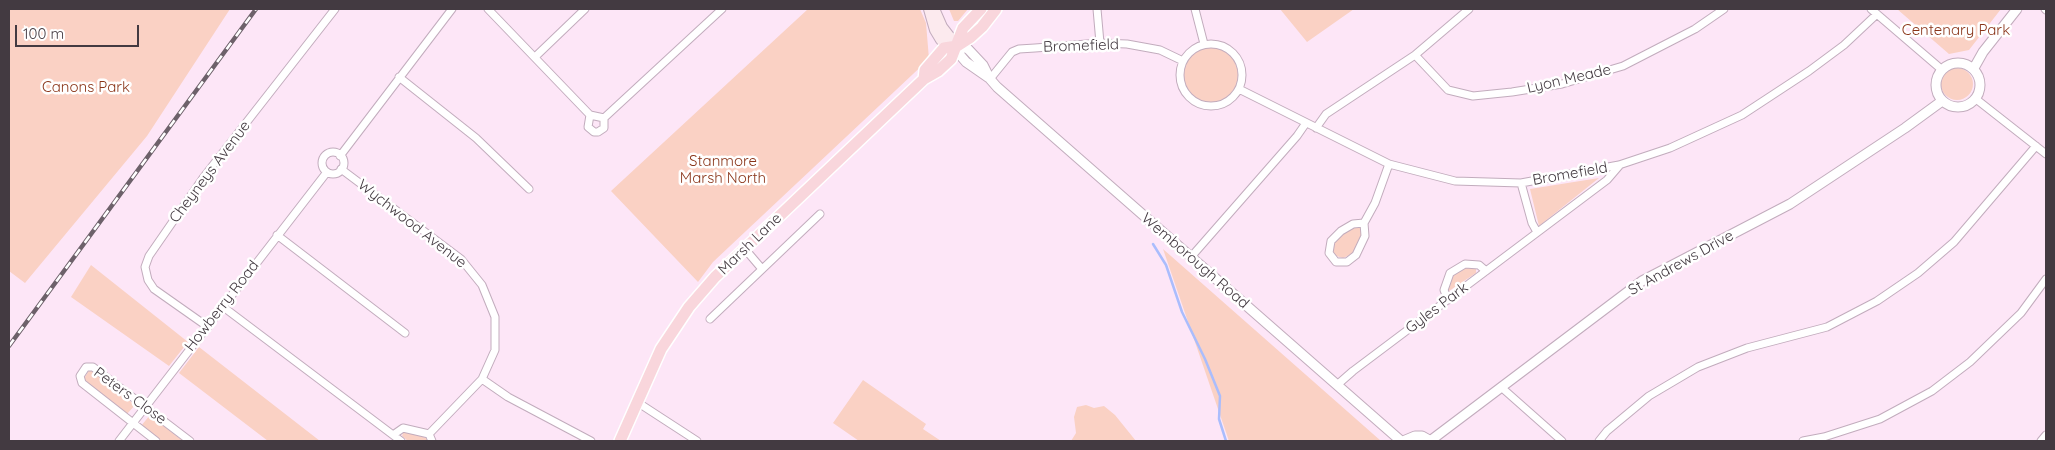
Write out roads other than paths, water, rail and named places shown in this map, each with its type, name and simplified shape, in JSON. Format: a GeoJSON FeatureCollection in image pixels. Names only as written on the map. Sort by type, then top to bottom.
{"type":"FeatureCollection","features":[{"type":"Feature","properties":{"kind":"main road"},"geometry":{"type":"LineString","coordinates":[[929,9],[935,30],[941,40],[957,46]]}},
{"type":"Feature","properties":{"kind":"main road"},"geometry":{"type":"LineString","coordinates":[[934,9],[942,27],[957,46]]}},
{"type":"Feature","properties":{"kind":"main road"},"geometry":{"type":"LineString","coordinates":[[957,46],[963,28],[981,9]]}},
{"type":"Feature","properties":{"kind":"main road"},"geometry":{"type":"LineString","coordinates":[[957,46],[982,26],[996,9]]}},
{"type":"Feature","properties":{"kind":"main road","name":"Marsh Lane"},"geometry":{"type":"LineString","coordinates":[[620,441],[661,350],[677,323],[696,298],[745,248],[924,79],[938,71],[951,59],[957,46]]}},
{"type":"Feature","properties":{"kind":"street","name":"Cheyneys Avenue"},"geometry":{"type":"LineString","coordinates":[[208,327],[154,289],[148,280],[145,267],[149,256],[203,178],[335,9]]}},
{"type":"Feature","properties":{"kind":"street"},"geometry":{"type":"LineString","coordinates":[[340,156],[452,9]]}},
{"type":"Feature","properties":{"kind":"street"},"geometry":{"type":"LineString","coordinates":[[488,9],[590,115],[604,118]]}},
{"type":"Feature","properties":{"kind":"street"},"geometry":{"type":"LineString","coordinates":[[535,58],[585,9]]}},
{"type":"Feature","properties":{"kind":"street"},"geometry":{"type":"LineString","coordinates":[[590,115],[588,127],[594,132],[601,131],[604,128],[604,118],[722,9]]}},
{"type":"Feature","properties":{"kind":"street"},"geometry":{"type":"LineString","coordinates":[[1097,9],[1100,43]]}},
{"type":"Feature","properties":{"kind":"street"},"geometry":{"type":"LineString","coordinates":[[1195,9],[1204,44]]}},
{"type":"Feature","properties":{"kind":"street"},"geometry":{"type":"LineString","coordinates":[[1316,128],[1326,114],[1415,55],[1469,9]]}},
{"type":"Feature","properties":{"kind":"street","name":"Lyon Meade"},"geometry":{"type":"LineString","coordinates":[[1415,55],[1448,90],[1473,96],[1512,92],[1562,84],[1623,66],[1694,29],[1724,9]]}},
{"type":"Feature","properties":{"kind":"street"},"geometry":{"type":"LineString","coordinates":[[1974,68],[1983,52],[2017,9]]}},
{"type":"Feature","properties":{"kind":"street"},"geometry":{"type":"LineString","coordinates":[[1874,11],[1940,69]]}},
{"type":"Feature","properties":{"kind":"street","name":"Bromefield"},"geometry":{"type":"LineString","coordinates":[[1240,89],[1389,164],[1455,181],[1521,182],[1619,165],[1676,145],[1742,115],[1809,71],[1844,45],[1874,11]]}},
{"type":"Feature","properties":{"kind":"street","name":"Bromefield"},"geometry":{"type":"LineString","coordinates":[[990,79],[1008,56],[1019,49],[1100,43],[1127,44],[1160,50],[1182,61]]}},
{"type":"Feature","properties":{"kind":"street"},"geometry":{"type":"LineString","coordinates":[[1216,44],[1226,48],[1234,53],[1241,66],[1242,80],[1240,89],[1234,96],[1222,104],[1207,107],[1194,102],[1185,92],[1179,79],[1182,61],[1195,46],[1216,44]]}},
{"type":"Feature","properties":{"kind":"street","name":"Wemborough Road"},"geometry":{"type":"LineString","coordinates":[[957,46],[960,55],[966,62],[990,79],[1190,258],[1402,441]]}},
{"type":"Feature","properties":{"kind":"street"},"geometry":{"type":"LineString","coordinates":[[1957,62],[1974,68],[1980,84],[1976,99],[1967,105],[1958,107],[1950,106],[1942,101],[1937,94],[1936,85],[1940,69],[1957,62]]}},
{"type":"Feature","properties":{"kind":"street"},"geometry":{"type":"LineString","coordinates":[[399,77],[476,138],[529,189]]}},
{"type":"Feature","properties":{"kind":"street"},"geometry":{"type":"LineString","coordinates":[[1976,99],[2046,154]]}},
{"type":"Feature","properties":{"kind":"street","name":"St Andrews Drive"},"geometry":{"type":"LineString","coordinates":[[1430,441],[1642,281],[1790,204],[1905,128],[1942,101]]}},
{"type":"Feature","properties":{"kind":"street"},"geometry":{"type":"LineString","coordinates":[[1190,258],[1297,136],[1306,123]]}},
{"type":"Feature","properties":{"kind":"street"},"geometry":{"type":"LineString","coordinates":[[1599,441],[1607,431],[1649,396],[1698,367],[1747,348],[1827,327],[1877,302],[1918,273],[1954,242],[2036,146]]}},
{"type":"Feature","properties":{"kind":"street"},"geometry":{"type":"LineString","coordinates":[[334,152],[340,156],[343,161],[341,169],[333,174],[327,172],[322,163],[325,156],[334,152]]}},
{"type":"Feature","properties":{"kind":"street"},"geometry":{"type":"LineString","coordinates":[[1364,223],[1353,224],[1331,241],[1329,253],[1336,262],[1347,262],[1356,255],[1365,236],[1364,223],[1375,202],[1389,164]]}},
{"type":"Feature","properties":{"kind":"street","name":"Gyles Park"},"geometry":{"type":"LineString","coordinates":[[1337,385],[1352,371],[1607,180],[1619,165]]}},
{"type":"Feature","properties":{"kind":"street","name":"Wychwood Avenue"},"geometry":{"type":"LineString","coordinates":[[341,169],[461,259],[482,285],[495,317],[494,350],[482,379],[430,438],[403,428],[393,435]]}},
{"type":"Feature","properties":{"kind":"street","name":"Howberry Road"},"geometry":{"type":"LineString","coordinates":[[119,441],[327,172]]}},
{"type":"Feature","properties":{"kind":"street"},"geometry":{"type":"LineString","coordinates":[[1521,182],[1532,223],[1537,232]]}},
{"type":"Feature","properties":{"kind":"street"},"geometry":{"type":"LineString","coordinates":[[710,319],[820,214]]}},
{"type":"Feature","properties":{"kind":"street"},"geometry":{"type":"LineString","coordinates":[[277,235],[405,333]]}},
{"type":"Feature","properties":{"kind":"street"},"geometry":{"type":"LineString","coordinates":[[745,248],[762,269]]}},
{"type":"Feature","properties":{"kind":"street"},"geometry":{"type":"LineString","coordinates":[[1448,300],[1444,290],[1450,273],[1465,264],[1479,265],[1486,271]]}},
{"type":"Feature","properties":{"kind":"street"},"geometry":{"type":"LineString","coordinates":[[1803,441],[1824,437],[1880,419],[1932,391],[1970,362],[2002,331],[2021,312],[2046,279]]}},
{"type":"Feature","properties":{"kind":"street"},"geometry":{"type":"LineString","coordinates":[[222,306],[401,441]]}},
{"type":"Feature","properties":{"kind":"street","name":"Peters Close"},"geometry":{"type":"LineString","coordinates":[[156,441],[82,383],[80,376],[86,367],[93,367],[190,441]]}},
{"type":"Feature","properties":{"kind":"street"},"geometry":{"type":"LineString","coordinates":[[482,379],[508,397],[591,441]]}},
{"type":"Feature","properties":{"kind":"street"},"geometry":{"type":"LineString","coordinates":[[1501,387],[1562,441]]}},
{"type":"Feature","properties":{"kind":"street"},"geometry":{"type":"LineString","coordinates":[[637,402],[697,441]]}},
{"type":"Feature","properties":{"kind":"street"},"geometry":{"type":"LineString","coordinates":[[2041,441],[2046,435]]}},
{"type":"Feature","properties":{"kind":"street"},"geometry":{"type":"LineString","coordinates":[[1402,441],[1415,436],[1422,436],[1430,441]]}},
{"type":"Feature","properties":{"kind":"waterway"},"geometry":{"type":"LineString","coordinates":[[1153,244],[1166,265],[1182,312],[1205,359],[1220,396],[1219,419],[1226,441]]}},
{"type":"Feature","properties":{"kind":"railway"},"geometry":{"type":"LineString","coordinates":[[9,346],[256,9]]}},
{"type":"Feature","properties":{"kind":"park label","name":"Centenary Park"},"geometry":{"type":"Point","coordinates":[1956,30]}},
{"type":"Feature","properties":{"kind":"park label","name":"Canons Park"},"geometry":{"type":"Point","coordinates":[86,87]}},
{"type":"Feature","properties":{"kind":"park label","name":"Stanmore Marsh North"},"geometry":{"type":"Point","coordinates":[723,170]}}]}
